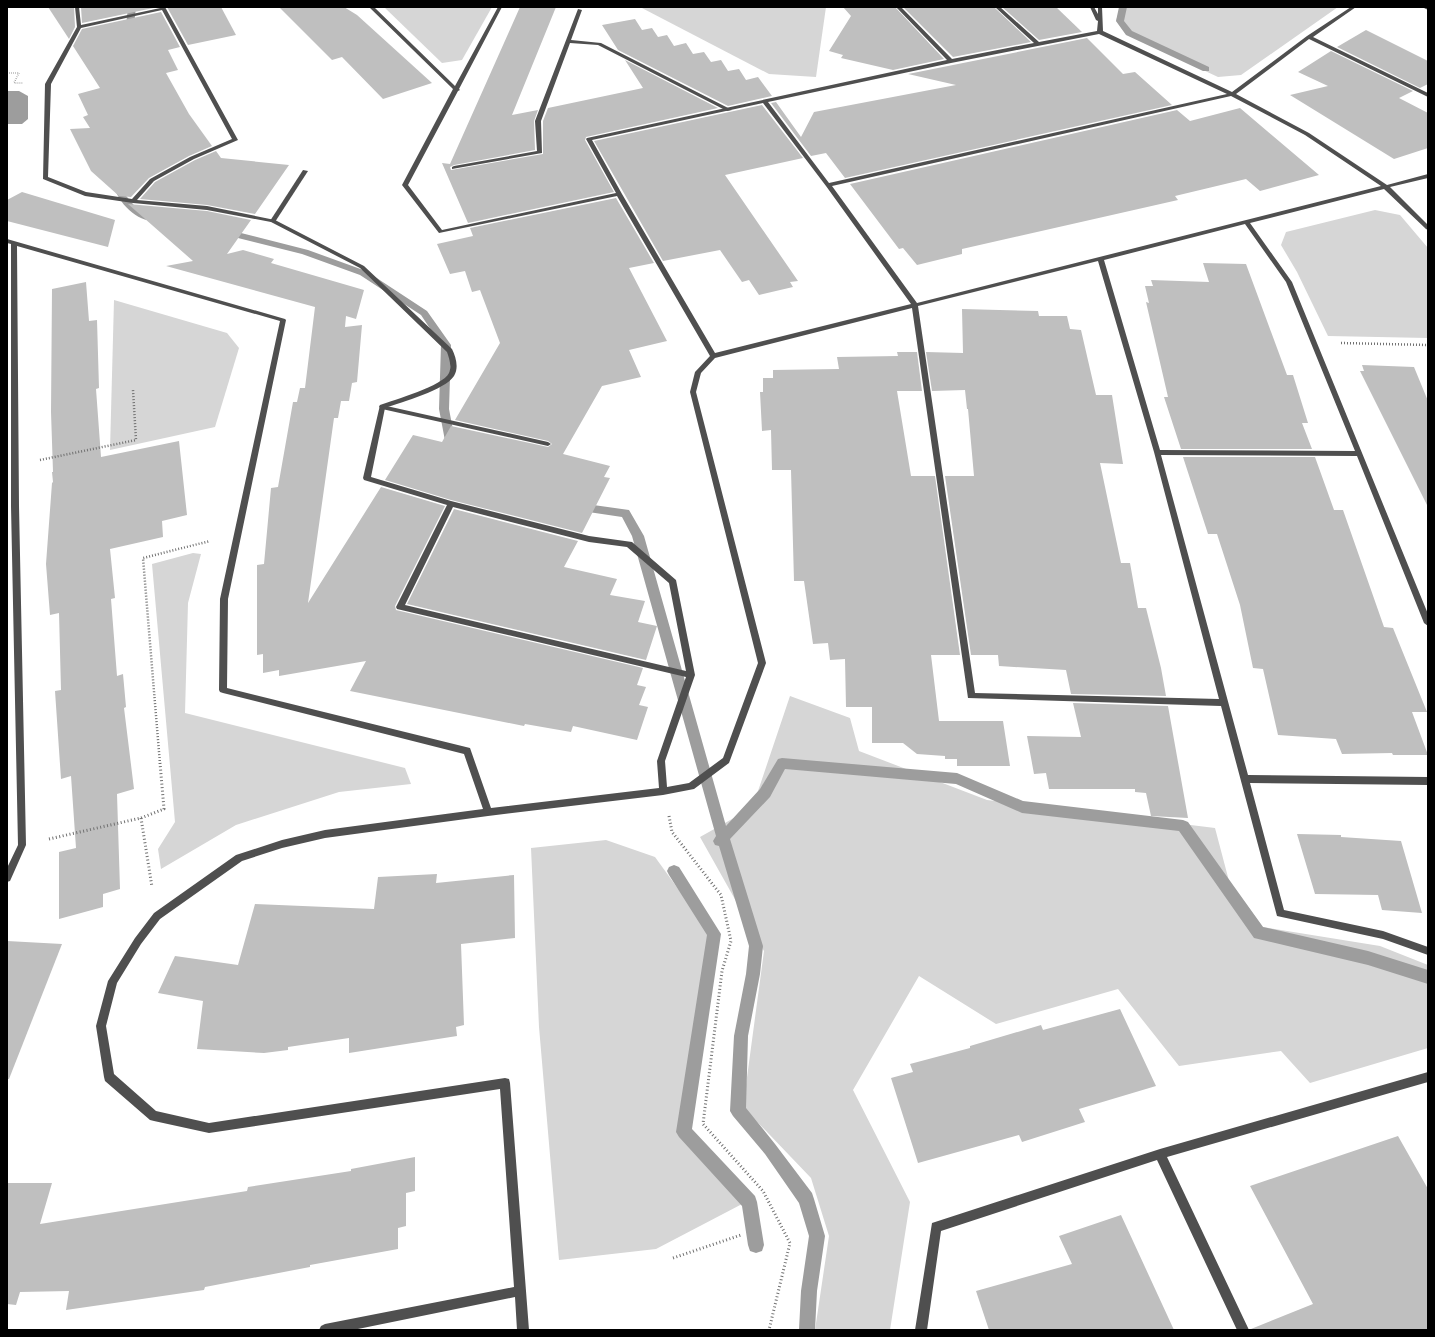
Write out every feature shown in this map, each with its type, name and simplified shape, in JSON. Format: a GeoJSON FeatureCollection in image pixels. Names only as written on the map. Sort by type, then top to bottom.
{"type":"FeatureCollection","features":[{"type":"Feature","properties":{"kind":"street"},"geometry":{"type":"LineString","coordinates":[[77,7],[79,27],[48,84],[45,178],[85,194],[133,201],[207,208],[273,221],[362,267],[450,352],[454,362],[451,376],[438,386],[382,407]]}},
{"type":"Feature","properties":{"kind":"street"},"geometry":{"type":"LineString","coordinates":[[371,7],[457,90]]}},
{"type":"Feature","properties":{"kind":"street"},"geometry":{"type":"LineString","coordinates":[[500,7],[405,185],[441,232],[619,194]]}},
{"type":"Feature","properties":{"kind":"street"},"geometry":{"type":"LineString","coordinates":[[898,7],[951,61]]}},
{"type":"Feature","properties":{"kind":"street"},"geometry":{"type":"LineString","coordinates":[[997,7],[1038,44]]}},
{"type":"Feature","properties":{"kind":"street"},"geometry":{"type":"LineString","coordinates":[[1092,7],[1099,21]]}},
{"type":"Feature","properties":{"kind":"street"},"geometry":{"type":"LineString","coordinates":[[1100,7],[1100,32]]}},
{"type":"Feature","properties":{"kind":"street"},"geometry":{"type":"LineString","coordinates":[[828,185],[1232,94],[1309,37],[1354,7]]}},
{"type":"Feature","properties":{"kind":"street"},"geometry":{"type":"LineString","coordinates":[[1424,7],[1428,9]]}},
{"type":"Feature","properties":{"kind":"street"},"geometry":{"type":"LineString","coordinates":[[79,27],[163,8],[235,140],[192,158],[152,180],[133,201]]}},
{"type":"Feature","properties":{"kind":"street"},"geometry":{"type":"LineString","coordinates":[[454,168],[540,152],[538,121],[580,10]]}},
{"type":"Feature","properties":{"kind":"street"},"geometry":{"type":"LineString","coordinates":[[713,356],[619,194],[589,139],[951,61],[1100,32],[1232,94],[1307,134],[1386,186],[1428,228]]}},
{"type":"Feature","properties":{"kind":"street"},"geometry":{"type":"LineString","coordinates":[[1309,37],[1428,95]]}},
{"type":"Feature","properties":{"kind":"street"},"geometry":{"type":"LineString","coordinates":[[569,41],[599,44],[729,110]]}},
{"type":"Feature","properties":{"kind":"street"},"geometry":{"type":"LineString","coordinates":[[765,102],[828,185],[915,305],[971,696],[1224,702]]}},
{"type":"Feature","properties":{"kind":"street"},"geometry":{"type":"LineString","coordinates":[[273,221],[305,171]]}},
{"type":"Feature","properties":{"kind":"street"},"geometry":{"type":"LineString","coordinates":[[523,1330],[505,1083],[209,1128],[154,1116],[109,1077],[101,1026],[113,981],[157,916],[239,858],[282,844],[325,834],[488,812],[663,791],[691,786],[726,760],[762,663],[693,392],[698,372],[713,356],[1428,176]]}},
{"type":"Feature","properties":{"kind":"street"},"geometry":{"type":"LineString","coordinates":[[1246,221],[1289,282],[1428,623]]}},
{"type":"Feature","properties":{"kind":"street"},"geometry":{"type":"LineString","coordinates":[[7,878],[22,845],[11,242],[283,320],[224,599],[223,690],[467,751],[488,812]]}},
{"type":"Feature","properties":{"kind":"street"},"geometry":{"type":"LineString","coordinates":[[1100,258],[1157,452],[1280,913],[1384,935],[1428,950]]}},
{"type":"Feature","properties":{"kind":"street"},"geometry":{"type":"LineString","coordinates":[[382,407],[548,444]]}},
{"type":"Feature","properties":{"kind":"street"},"geometry":{"type":"LineString","coordinates":[[382,407],[367,478],[451,504],[589,539],[629,544],[673,582],[691,675],[661,760],[663,791]]}},
{"type":"Feature","properties":{"kind":"street"},"geometry":{"type":"LineString","coordinates":[[1157,452],[1359,454]]}},
{"type":"Feature","properties":{"kind":"street"},"geometry":{"type":"LineString","coordinates":[[451,504],[400,607],[691,675]]}},
{"type":"Feature","properties":{"kind":"street"},"geometry":{"type":"LineString","coordinates":[[1244,778],[1428,780]]}},
{"type":"Feature","properties":{"kind":"street"},"geometry":{"type":"LineString","coordinates":[[921,1330],[936,1227],[1160,1154],[1428,1077]]}},
{"type":"Feature","properties":{"kind":"street"},"geometry":{"type":"LineString","coordinates":[[1160,1154],[1243,1330]]}},
{"type":"Feature","properties":{"kind":"street"},"geometry":{"type":"LineString","coordinates":[[324,1330],[520,1291]]}},
{"type":"Feature","properties":{"kind":"path"},"geometry":{"type":"LineString","coordinates":[[1314,342],[1428,345]]}},
{"type":"Feature","properties":{"kind":"path"},"geometry":{"type":"LineString","coordinates":[[14,465],[136,440],[132,390]]}},
{"type":"Feature","properties":{"kind":"path"},"geometry":{"type":"LineString","coordinates":[[22,845],[141,818],[164,809],[143,558],[238,535]]}},
{"type":"Feature","properties":{"kind":"path"},"geometry":{"type":"LineString","coordinates":[[663,791],[672,832],[721,895],[731,941],[722,971],[703,1124],[763,1191],[790,1244],[769,1330]]}},
{"type":"Feature","properties":{"kind":"path"},"geometry":{"type":"LineString","coordinates":[[141,818],[157,916]]}},
{"type":"Feature","properties":{"kind":"path"},"geometry":{"type":"LineString","coordinates":[[673,1258],[741,1234]]}},
{"type":"Feature","properties":{"kind":"shaded area"},"geometry":{"type":"Polygon","coordinates":[[[384,7],[492,7],[462,60],[442,63],[384,7]]]}},
{"type":"Feature","properties":{"kind":"shaded area"},"geometry":{"type":"Polygon","coordinates":[[[640,7],[826,7],[816,77],[769,74],[640,7]]]}},
{"type":"Feature","properties":{"kind":"shaded area"},"geometry":{"type":"Polygon","coordinates":[[[1118,7],[1338,7],[1241,75],[1218,77],[1126,34],[1116,21],[1120,8],[1118,7]]]}},
{"type":"Feature","properties":{"kind":"shaded area"},"geometry":{"type":"Polygon","coordinates":[[[7,91],[19,91],[28,96],[28,119],[22,124],[7,124],[7,91]]]}},
{"type":"Feature","properties":{"kind":"shaded area"},"geometry":{"type":"Polygon","coordinates":[[[1375,210],[1400,215],[1428,248],[1428,338],[1328,336],[1297,272],[1281,245],[1286,232],[1375,210]]]}},
{"type":"Feature","properties":{"kind":"shaded area"},"geometry":{"type":"Polygon","coordinates":[[[114,300],[227,333],[239,348],[215,427],[110,450],[114,300]]]}},
{"type":"Feature","properties":{"kind":"shaded area"},"geometry":{"type":"Polygon","coordinates":[[[193,553],[201,554],[188,603],[185,713],[405,768],[411,784],[339,792],[236,825],[161,869],[158,849],[175,822],[152,564],[193,553]]]}},
{"type":"Feature","properties":{"kind":"shaded area"},"geometry":{"type":"Polygon","coordinates":[[[790,696],[850,718],[859,751],[987,800],[1215,828],[1229,881],[1263,927],[1380,946],[1428,965],[1428,1048],[1310,1083],[1281,1051],[1179,1066],[1118,989],[996,1024],[919,976],[853,1090],[910,1202],[890,1330],[815,1330],[829,1236],[811,1178],[743,1107],[764,951],[700,837],[741,814],[757,794],[790,696]]]}},
{"type":"Feature","properties":{"kind":"shaded area"},"geometry":{"type":"Polygon","coordinates":[[[606,840],[655,857],[710,933],[678,1134],[744,1203],[656,1249],[559,1260],[539,1027],[531,848],[606,840]]]}},
{"type":"Feature","properties":{"kind":"building"},"geometry":{"type":"Polygon","coordinates":[[[48,7],[74,7],[75,27],[69,39],[48,7]]]}},
{"type":"Feature","properties":{"kind":"building"},"geometry":{"type":"Polygon","coordinates":[[[81,7],[158,7],[82,23],[81,7]]]}},
{"type":"Feature","properties":{"kind":"building"},"geometry":{"type":"Polygon","coordinates":[[[167,7],[221,7],[236,35],[188,45],[167,7]]]}},
{"type":"Feature","properties":{"kind":"building"},"geometry":{"type":"Polygon","coordinates":[[[279,7],[344,7],[357,15],[432,83],[383,99],[342,57],[332,60],[279,7]]]}},
{"type":"Feature","properties":{"kind":"building"},"geometry":{"type":"Polygon","coordinates":[[[520,7],[556,7],[512,115],[538,110],[534,121],[535,150],[454,165],[450,167],[451,170],[543,154],[543,121],[548,108],[643,88],[625,60],[718,108],[586,137],[585,140],[614,192],[468,223],[442,163],[450,164],[520,7]]]}},
{"type":"Feature","properties":{"kind":"building"},"geometry":{"type":"Polygon","coordinates":[[[843,7],[895,7],[944,59],[893,70],[841,58],[843,55],[829,51],[851,16],[843,7]]]}},
{"type":"Feature","properties":{"kind":"building"},"geometry":{"type":"Polygon","coordinates":[[[903,7],[994,7],[1031,42],[953,57],[903,7]]]}},
{"type":"Feature","properties":{"kind":"building"},"geometry":{"type":"Polygon","coordinates":[[[1002,7],[1056,7],[1082,32],[1039,40],[1002,7]]]}},
{"type":"Feature","properties":{"kind":"building"},"geometry":{"type":"Polygon","coordinates":[[[161,12],[180,47],[168,50],[178,70],[166,73],[189,114],[212,146],[189,156],[149,178],[131,197],[119,196],[91,171],[70,129],[90,128],[83,117],[88,115],[78,94],[100,88],[73,46],[82,29],[161,12]]]}},
{"type":"Feature","properties":{"kind":"building"},"geometry":{"type":"Polygon","coordinates":[[[635,19],[642,30],[652,28],[658,37],[667,35],[674,46],[686,43],[693,54],[704,52],[711,62],[721,60],[728,71],[739,69],[746,80],[758,77],[772,96],[728,106],[618,50],[602,25],[635,19]]]}},
{"type":"Feature","properties":{"kind":"building"},"geometry":{"type":"Polygon","coordinates":[[[1366,30],[1428,61],[1428,84],[1420,88],[1337,47],[1366,30]]]}},
{"type":"Feature","properties":{"kind":"building"},"geometry":{"type":"Polygon","coordinates":[[[1087,38],[1123,74],[1135,72],[1172,105],[845,178],[826,153],[811,156],[771,103],[776,102],[801,137],[814,112],[956,85],[908,74],[1087,38]]]}},
{"type":"Feature","properties":{"kind":"building"},"geometry":{"type":"Polygon","coordinates":[[[1331,51],[1413,91],[1399,98],[1428,113],[1428,148],[1394,159],[1290,95],[1328,86],[1298,72],[1331,51]]]}},
{"type":"Feature","properties":{"kind":"building"},"geometry":{"type":"Polygon","coordinates":[[[762,105],[803,158],[725,175],[798,281],[790,282],[793,287],[759,295],[749,280],[742,282],[720,250],[663,261],[594,141],[762,105]]]}},
{"type":"Feature","properties":{"kind":"building"},"geometry":{"type":"Polygon","coordinates":[[[1240,108],[1319,175],[1260,191],[1246,179],[1175,196],[1178,200],[962,249],[962,254],[917,265],[903,248],[899,249],[850,184],[1177,110],[1190,121],[1240,108]]]}},
{"type":"Feature","properties":{"kind":"building"},"geometry":{"type":"Polygon","coordinates":[[[216,151],[221,158],[289,165],[255,214],[207,205],[140,199],[155,182],[195,160],[216,151]]]}},
{"type":"Feature","properties":{"kind":"building"},"geometry":{"type":"Polygon","coordinates":[[[22,192],[115,220],[108,247],[7,221],[7,200],[22,192]]]}},
{"type":"Feature","properties":{"kind":"building"},"geometry":{"type":"Polygon","coordinates":[[[616,198],[654,263],[629,268],[667,341],[629,350],[641,377],[602,386],[563,454],[610,466],[604,477],[610,478],[582,533],[451,500],[385,480],[413,435],[442,442],[451,426],[548,447],[552,444],[548,441],[455,420],[500,343],[480,290],[472,292],[465,271],[450,274],[437,244],[473,236],[470,228],[616,198]]]}},
{"type":"Feature","properties":{"kind":"building"},"geometry":{"type":"Polygon","coordinates":[[[128,204],[207,211],[251,220],[227,254],[243,250],[274,259],[271,263],[364,290],[356,319],[346,316],[345,327],[362,325],[357,382],[352,383],[349,401],[341,401],[338,418],[334,418],[308,603],[381,487],[445,506],[395,606],[396,610],[643,668],[637,685],[646,687],[639,705],[648,707],[637,740],[573,726],[571,732],[525,724],[524,726],[350,691],[366,661],[279,676],[279,670],[263,673],[263,654],[257,655],[257,565],[264,564],[271,488],[278,487],[293,402],[297,402],[300,388],[305,388],[315,307],[166,266],[193,261],[128,204]]]}},
{"type":"Feature","properties":{"kind":"building"},"geometry":{"type":"Polygon","coordinates":[[[1203,263],[1246,264],[1287,375],[1293,375],[1308,423],[1302,423],[1312,449],[1181,449],[1164,397],[1168,397],[1146,302],[1149,303],[1145,286],[1153,286],[1151,280],[1209,282],[1203,263]]]}},
{"type":"Feature","properties":{"kind":"building"},"geometry":{"type":"Polygon","coordinates":[[[86,282],[89,321],[97,320],[99,388],[96,389],[101,457],[179,441],[187,515],[162,521],[163,537],[110,549],[115,598],[111,599],[117,676],[123,674],[126,707],[124,708],[134,789],[117,794],[120,889],[103,894],[103,907],[59,919],[59,852],[76,848],[71,776],[61,779],[55,691],[61,690],[59,613],[50,615],[46,564],[53,482],[51,412],[52,289],[86,282]]]}},
{"type":"Feature","properties":{"kind":"building"},"geometry":{"type":"Polygon","coordinates":[[[962,309],[1038,311],[1039,316],[1067,316],[1070,329],[1081,330],[1096,395],[1112,395],[1123,464],[1100,463],[1121,563],[1130,563],[1138,608],[1146,608],[1161,668],[1166,696],[1071,694],[1066,670],[999,666],[998,655],[971,655],[945,476],[974,476],[968,409],[965,390],[932,391],[926,352],[963,353],[962,309]]]}},
{"type":"Feature","properties":{"kind":"building"},"geometry":{"type":"Polygon","coordinates":[[[897,352],[917,352],[922,391],[897,391],[911,476],[935,476],[960,655],[931,655],[939,721],[1003,721],[1010,766],[957,766],[957,759],[945,759],[945,756],[917,754],[903,743],[872,743],[872,707],[846,707],[845,659],[830,660],[828,643],[813,644],[804,581],[794,581],[791,470],[772,470],[771,430],[762,431],[760,392],[763,392],[763,378],[773,378],[773,370],[839,369],[837,357],[898,356],[897,352]]]}},
{"type":"Feature","properties":{"kind":"building"},"geometry":{"type":"Polygon","coordinates":[[[1362,365],[1414,367],[1428,401],[1428,507],[1360,371],[1364,371],[1362,365]]]}},
{"type":"Feature","properties":{"kind":"building"},"geometry":{"type":"Polygon","coordinates":[[[1183,457],[1315,457],[1334,510],[1343,510],[1384,627],[1393,628],[1427,712],[1412,712],[1428,755],[1393,755],[1392,753],[1342,754],[1336,739],[1278,735],[1263,669],[1253,668],[1240,605],[1217,534],[1208,534],[1183,457]]]}},
{"type":"Feature","properties":{"kind":"building"},"geometry":{"type":"Polygon","coordinates":[[[454,509],[578,541],[564,567],[617,579],[610,595],[645,601],[638,622],[657,626],[646,660],[407,604],[454,509]]]}},
{"type":"Feature","properties":{"kind":"building"},"geometry":{"type":"Polygon","coordinates":[[[1073,703],[1168,706],[1188,818],[1151,816],[1146,793],[1135,792],[1135,789],[1049,789],[1046,773],[1034,774],[1027,736],[1081,737],[1073,703]]]}},
{"type":"Feature","properties":{"kind":"building"},"geometry":{"type":"Polygon","coordinates":[[[1297,834],[1341,835],[1341,837],[1401,841],[1422,913],[1382,910],[1378,895],[1315,894],[1297,834]]]}},
{"type":"Feature","properties":{"kind":"building"},"geometry":{"type":"Polygon","coordinates":[[[437,874],[436,883],[514,875],[515,938],[461,944],[464,1025],[456,1027],[457,1036],[349,1053],[349,1038],[288,1047],[288,1050],[264,1053],[197,1049],[203,1001],[158,993],[175,956],[238,965],[255,904],[374,909],[378,877],[437,874]]]}},
{"type":"Feature","properties":{"kind":"building"},"geometry":{"type":"Polygon","coordinates":[[[7,941],[62,944],[9,1079],[7,1079],[7,941]]]}},
{"type":"Feature","properties":{"kind":"building"},"geometry":{"type":"Polygon","coordinates":[[[1120,1009],[1156,1086],[1079,1109],[1085,1122],[1022,1142],[1019,1135],[918,1163],[891,1078],[913,1072],[910,1064],[970,1048],[970,1046],[1041,1025],[1043,1030],[1120,1009]]]}},
{"type":"Feature","properties":{"kind":"building"},"geometry":{"type":"Polygon","coordinates":[[[1398,1136],[1428,1189],[1428,1330],[1252,1330],[1251,1329],[1313,1304],[1250,1186],[1398,1136]]]}},
{"type":"Feature","properties":{"kind":"building"},"geometry":{"type":"Polygon","coordinates":[[[415,1157],[415,1191],[406,1193],[406,1226],[398,1228],[398,1249],[310,1265],[310,1267],[205,1287],[204,1290],[66,1310],[69,1291],[20,1292],[16,1305],[7,1304],[7,1183],[52,1183],[40,1224],[247,1191],[248,1187],[351,1171],[351,1169],[415,1157]]]}},
{"type":"Feature","properties":{"kind":"building"},"geometry":{"type":"Polygon","coordinates":[[[1121,1215],[1174,1330],[989,1330],[976,1291],[1072,1264],[1059,1236],[1121,1215]]]}},
{"type":"Feature","properties":{"kind":"waterway"},"geometry":{"type":"LineString","coordinates":[[129,35],[132,7]]}},
{"type":"Feature","properties":{"kind":"waterway"},"geometry":{"type":"LineString","coordinates":[[1123,7],[1120,21],[1129,33],[1206,69]]}},
{"type":"Feature","properties":{"kind":"waterway"},"geometry":{"type":"LineString","coordinates":[[118,183],[118,191],[135,212],[152,218]]}},
{"type":"Feature","properties":{"kind":"waterway"},"geometry":{"type":"LineString","coordinates":[[225,232],[305,252],[363,273],[424,313],[446,345],[444,409],[451,446]]}},
{"type":"Feature","properties":{"kind":"waterway"},"geometry":{"type":"LineString","coordinates":[[579,507],[625,513],[638,536],[723,838]]}},
{"type":"Feature","properties":{"kind":"waterway"},"geometry":{"type":"LineString","coordinates":[[723,838],[765,793],[782,763],[957,779],[1022,807],[1183,826],[1259,933],[1368,958],[1428,977]]}},
{"type":"Feature","properties":{"kind":"waterway"},"geometry":{"type":"LineString","coordinates":[[720,841],[723,838]]}},
{"type":"Feature","properties":{"kind":"waterway"},"geometry":{"type":"LineString","coordinates":[[723,838],[756,946],[753,974],[741,1036],[738,1111],[770,1149],[806,1199],[817,1236],[809,1291],[807,1330]]}},
{"type":"Feature","properties":{"kind":"waterway"},"geometry":{"type":"LineString","coordinates":[[674,871],[714,934],[684,1132],[749,1202],[756,1245]]}}]}
